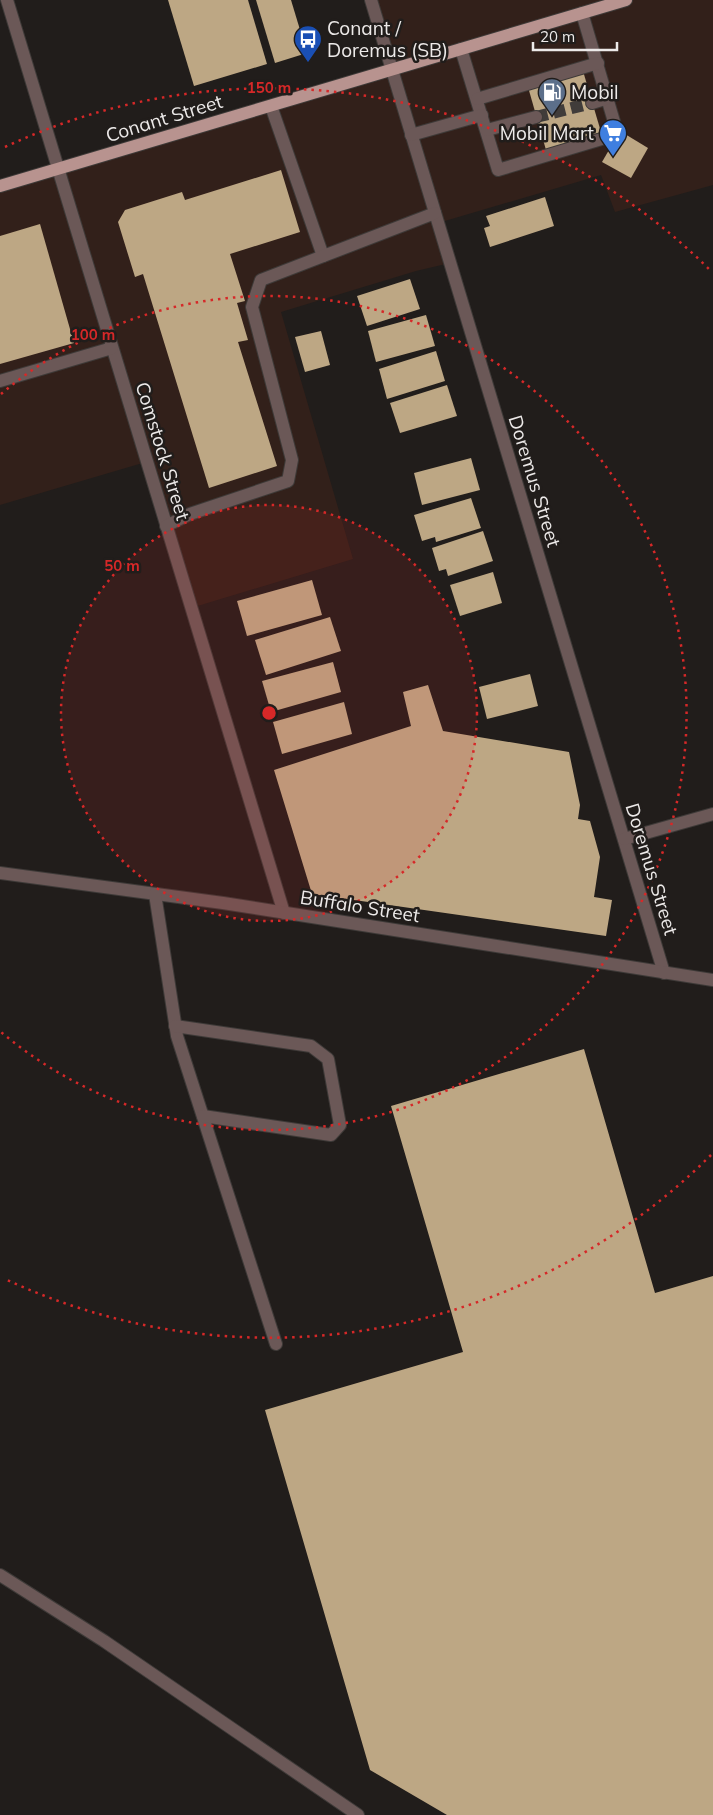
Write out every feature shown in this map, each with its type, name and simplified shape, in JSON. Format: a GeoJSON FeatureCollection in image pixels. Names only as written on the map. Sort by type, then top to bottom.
{"type":"FeatureCollection","features":[{"type":"Feature","properties":{"kind":"main road","name":"Conant Street"},"geometry":{"type":"LineString","coordinates":[[0,186],[626,0]]}},
{"type":"Feature","properties":{"kind":"street"},"geometry":{"type":"LineString","coordinates":[[0,1],[5,0]]}},
{"type":"Feature","properties":{"kind":"street","name":"Comstock Street"},"geometry":{"type":"LineString","coordinates":[[5,0],[284,913]]}},
{"type":"Feature","properties":{"kind":"street","name":"Doremus Street"},"geometry":{"type":"LineString","coordinates":[[370,0],[664,972]]}},
{"type":"Feature","properties":{"kind":"street"},"geometry":{"type":"LineString","coordinates":[[461,49],[498,170],[605,138],[615,125],[582,13]]}},
{"type":"Feature","properties":{"kind":"street"},"geometry":{"type":"LineString","coordinates":[[477,99],[598,63]]}},
{"type":"Feature","properties":{"kind":"street"},"geometry":{"type":"LineString","coordinates":[[592,103],[608,98]]}},
{"type":"Feature","properties":{"kind":"street"},"geometry":{"type":"LineString","coordinates":[[271,106],[323,256]]}},
{"type":"Feature","properties":{"kind":"street"},"geometry":{"type":"LineString","coordinates":[[411,134],[482,115]]}},
{"type":"Feature","properties":{"kind":"street"},"geometry":{"type":"LineString","coordinates":[[487,130],[536,117]]}},
{"type":"Feature","properties":{"kind":"street"},"geometry":{"type":"LineString","coordinates":[[166,526],[190,514],[288,481],[292,460],[252,306],[261,280],[435,213]]}},
{"type":"Feature","properties":{"kind":"street"},"geometry":{"type":"LineString","coordinates":[[0,381],[112,348]]}},
{"type":"Feature","properties":{"kind":"street"},"geometry":{"type":"LineString","coordinates":[[624,839],[713,814]]}},
{"type":"Feature","properties":{"kind":"street","name":"Buffalo Street"},"geometry":{"type":"LineString","coordinates":[[0,873],[284,913],[713,980]]}},
{"type":"Feature","properties":{"kind":"street"},"geometry":{"type":"LineString","coordinates":[[155,894],[175,1026],[276,1344]]}},
{"type":"Feature","properties":{"kind":"street"},"geometry":{"type":"LineString","coordinates":[[175,1026],[311,1046],[328,1059],[340,1125],[331,1135],[203,1116]]}},
{"type":"Feature","properties":{"kind":"street"},"geometry":{"type":"LineString","coordinates":[[0,1575],[104,1641],[358,1815]]}},
{"type":"Feature","properties":{"kind":"shaded area"},"geometry":{"type":"Polygon","coordinates":[[[371,0],[713,0],[713,185],[615,212],[601,175],[438,223],[450,263],[416,271],[281,312],[353,559],[191,608],[146,462],[0,505],[0,186],[391,70],[371,0]]]}},
{"type":"Feature","properties":{"kind":"building"},"geometry":{"type":"Polygon","coordinates":[[[168,0],[248,0],[267,64],[194,86],[168,0]]]}},
{"type":"Feature","properties":{"kind":"building"},"geometry":{"type":"Polygon","coordinates":[[[256,0],[291,0],[307,53],[275,63],[256,0]]]}},
{"type":"Feature","properties":{"kind":"building"},"geometry":{"type":"Polygon","coordinates":[[[583,71],[601,132],[546,150],[528,87],[583,71]]]}},
{"type":"Feature","properties":{"kind":"building"},"geometry":{"type":"Polygon","coordinates":[[[620,131],[648,148],[631,178],[602,162],[620,131]]]}},
{"type":"Feature","properties":{"kind":"building"},"geometry":{"type":"Polygon","coordinates":[[[281,170],[300,232],[230,254],[245,301],[237,303],[248,340],[238,342],[277,466],[209,488],[143,274],[135,277],[118,222],[125,210],[182,192],[185,200],[281,170]]]}},
{"type":"Feature","properties":{"kind":"building"},"geometry":{"type":"Polygon","coordinates":[[[545,197],[554,226],[490,247],[484,228],[490,226],[486,216],[545,197]]]}},
{"type":"Feature","properties":{"kind":"building"},"geometry":{"type":"Polygon","coordinates":[[[40,224],[74,343],[0,364],[0,236],[40,224]]]}},
{"type":"Feature","properties":{"kind":"building"},"geometry":{"type":"Polygon","coordinates":[[[410,279],[420,309],[367,326],[357,296],[410,279]]]}},
{"type":"Feature","properties":{"kind":"building"},"geometry":{"type":"Polygon","coordinates":[[[426,315],[435,346],[376,362],[368,331],[426,315]]]}},
{"type":"Feature","properties":{"kind":"building"},"geometry":{"type":"Polygon","coordinates":[[[321,331],[330,365],[305,372],[295,337],[321,331]]]}},
{"type":"Feature","properties":{"kind":"building"},"geometry":{"type":"Polygon","coordinates":[[[436,351],[445,381],[387,399],[379,369],[436,351]]]}},
{"type":"Feature","properties":{"kind":"building"},"geometry":{"type":"Polygon","coordinates":[[[447,385],[457,416],[400,433],[390,403],[447,385]]]}},
{"type":"Feature","properties":{"kind":"building"},"geometry":{"type":"Polygon","coordinates":[[[471,458],[480,490],[422,505],[414,473],[471,458]]]}},
{"type":"Feature","properties":{"kind":"building"},"geometry":{"type":"Polygon","coordinates":[[[471,498],[481,528],[436,542],[435,537],[422,541],[414,515],[471,498]]]}},
{"type":"Feature","properties":{"kind":"building"},"geometry":{"type":"Polygon","coordinates":[[[483,531],[493,561],[448,576],[446,569],[439,571],[432,548],[483,531]]]}},
{"type":"Feature","properties":{"kind":"building"},"geometry":{"type":"Polygon","coordinates":[[[493,572],[502,603],[460,616],[450,585],[493,572]]]}},
{"type":"Feature","properties":{"kind":"building"},"geometry":{"type":"Polygon","coordinates":[[[312,580],[322,615],[247,636],[237,601],[312,580]]]}},
{"type":"Feature","properties":{"kind":"building"},"geometry":{"type":"Polygon","coordinates":[[[330,617],[341,651],[266,675],[255,640],[330,617]]]}},
{"type":"Feature","properties":{"kind":"building"},"geometry":{"type":"Polygon","coordinates":[[[333,662],[341,692],[271,712],[262,681],[333,662]]]}},
{"type":"Feature","properties":{"kind":"building"},"geometry":{"type":"Polygon","coordinates":[[[530,674],[538,706],[487,719],[479,687],[530,674]]]}},
{"type":"Feature","properties":{"kind":"building"},"geometry":{"type":"Polygon","coordinates":[[[428,685],[443,731],[569,752],[580,805],[578,819],[590,821],[600,857],[594,897],[612,900],[606,936],[312,894],[274,770],[411,726],[403,692],[428,685]]]}},
{"type":"Feature","properties":{"kind":"building"},"geometry":{"type":"Polygon","coordinates":[[[344,702],[352,734],[282,754],[273,722],[344,702]]]}},
{"type":"Feature","properties":{"kind":"building"},"geometry":{"type":"Polygon","coordinates":[[[584,1049],[655,1293],[713,1276],[713,1815],[447,1815],[370,1770],[265,1410],[463,1352],[391,1106],[584,1049]]]}},
{"type":"Feature","properties":{"kind":"tunnel"},"geometry":{"type":"LineString","coordinates":[[536,117],[592,103]]}},
{"type":"Feature","properties":{"kind":"place","name":"Conant / Doremus (SB)"},"geometry":{"type":"Point","coordinates":[308,63]}},
{"type":"Feature","properties":{"kind":"place","name":"Mobil"},"geometry":{"type":"Point","coordinates":[552,116]}},
{"type":"Feature","properties":{"kind":"place","name":"Mobil Mart"},"geometry":{"type":"Point","coordinates":[613,157]}}]}
